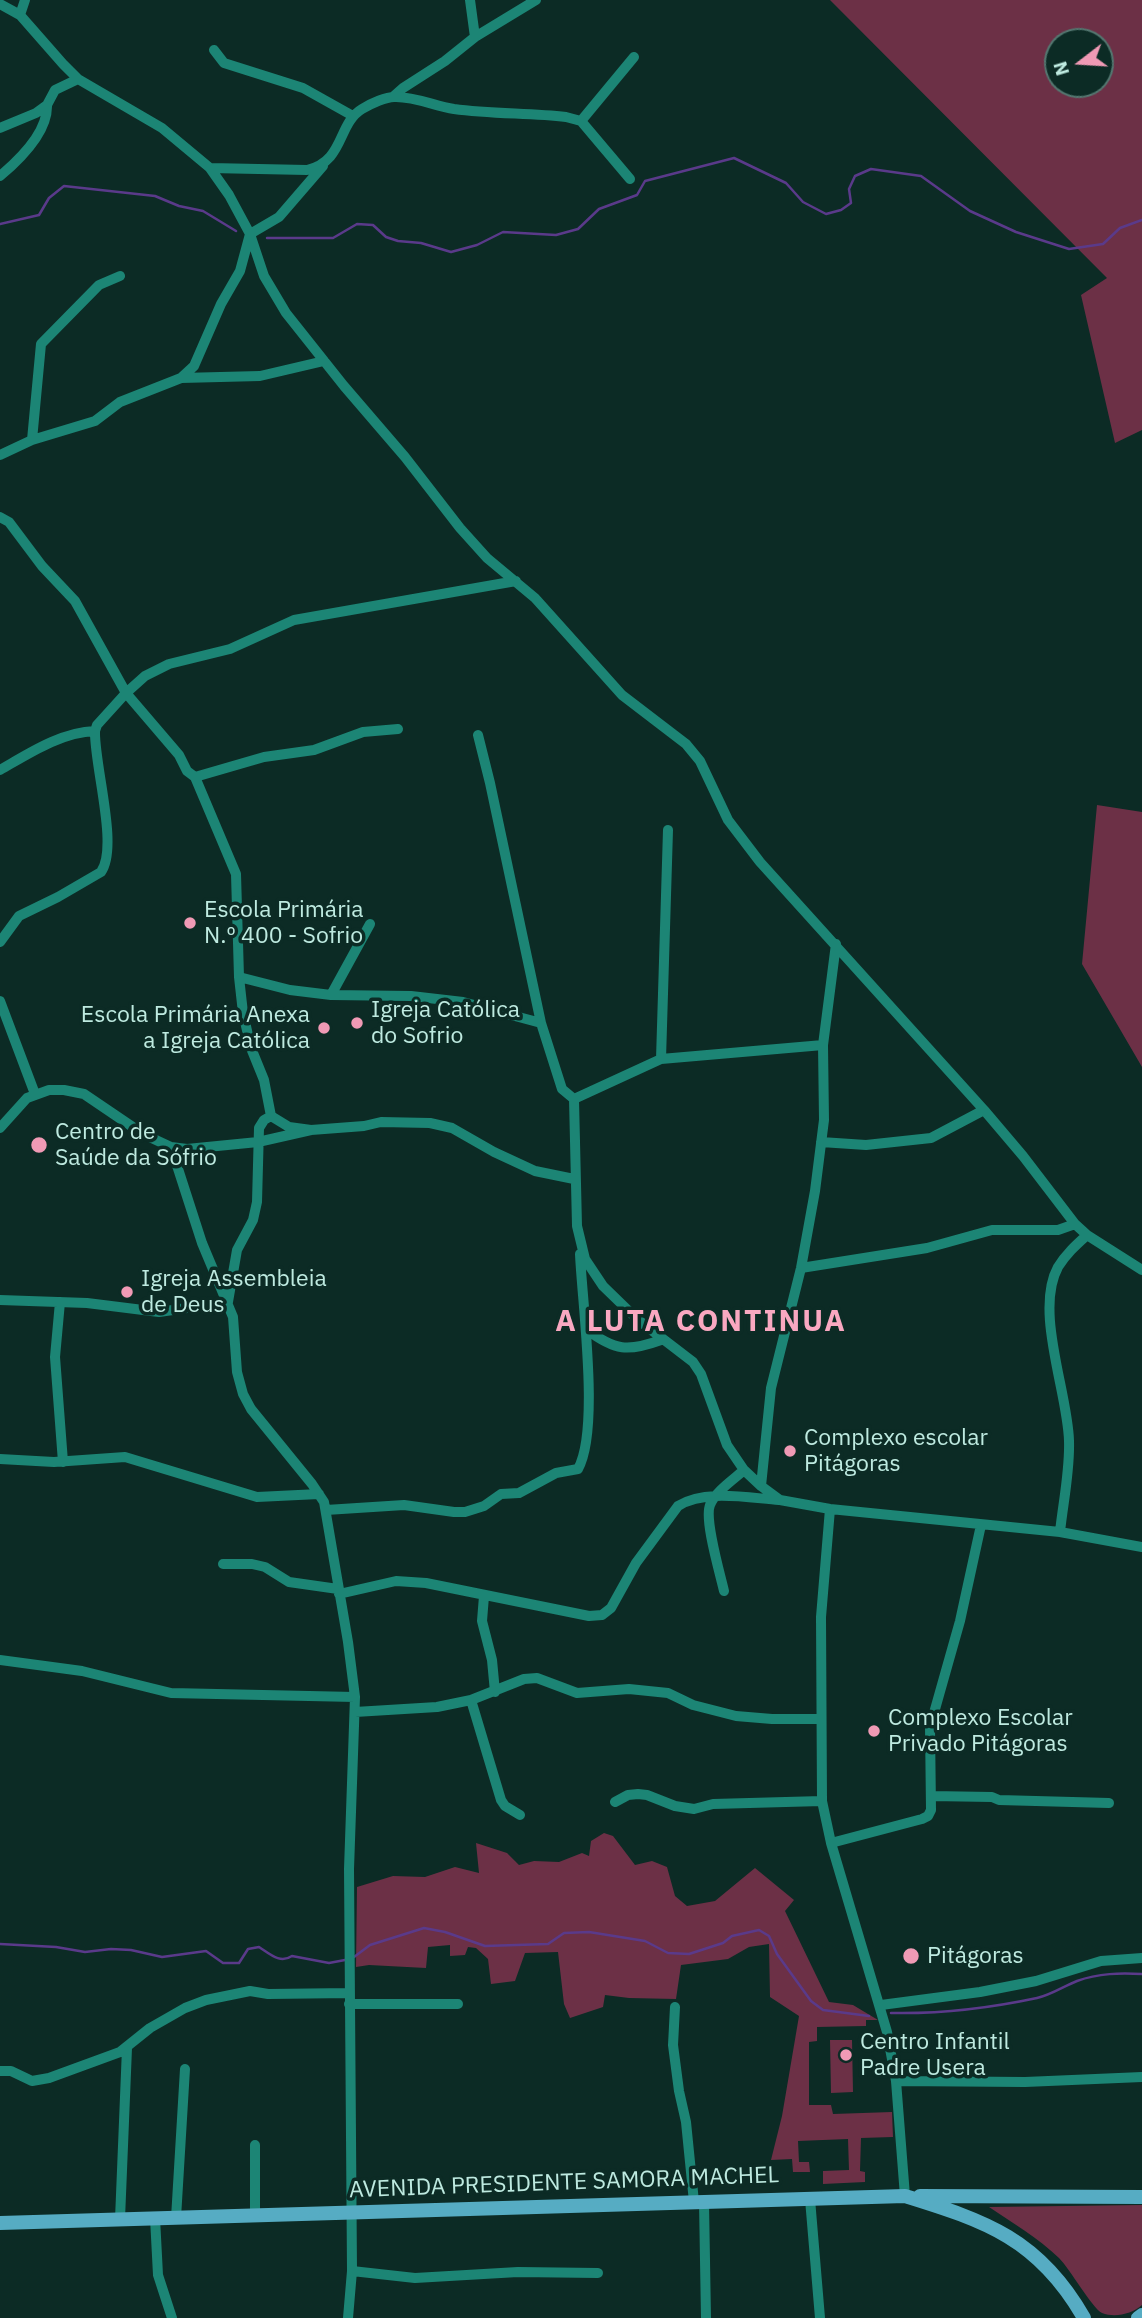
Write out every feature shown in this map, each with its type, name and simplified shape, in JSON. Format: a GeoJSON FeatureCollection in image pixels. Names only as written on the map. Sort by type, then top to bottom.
{"type":"FeatureCollection","features":[{"type":"Feature","properties":{"kind":"main road","name":"AVENIDA PRESIDENTE SAMORA MACHEL"},"geometry":{"type":"LineString","coordinates":[[0,2223],[905,2196],[975,2218],[1030,2250],[1063,2285],[1084,2318]]}},
{"type":"Feature","properties":{"kind":"main road"},"geometry":{"type":"LineString","coordinates":[[905,2196],[1142,2197]]}},
{"type":"Feature","properties":{"kind":"main road"},"geometry":{"type":"LineString","coordinates":[[1138,2318],[1142,2315]]}},
{"type":"Feature","properties":{"kind":"street"},"geometry":{"type":"LineString","coordinates":[[20,15],[25,0]]}},
{"type":"Feature","properties":{"kind":"street"},"geometry":{"type":"LineString","coordinates":[[470,0],[475,37]]}},
{"type":"Feature","properties":{"kind":"street"},"geometry":{"type":"LineString","coordinates":[[181,378],[194,366],[221,304],[240,271],[250,234],[279,217],[327,161],[353,116],[362,109],[394,96],[475,37],[536,0]]}},
{"type":"Feature","properties":{"kind":"street"},"geometry":{"type":"LineString","coordinates":[[0,4],[20,15],[78,79],[162,128],[210,168],[229,195],[250,234],[264,275],[286,313],[460,528],[487,558],[535,598],[622,695],[686,744],[700,761],[728,820],[760,862],[876,988],[1024,1156],[1074,1224],[1142,1270]]}},
{"type":"Feature","properties":{"kind":"street"},"geometry":{"type":"LineString","coordinates":[[214,50],[224,63],[303,88],[353,116]]}},
{"type":"Feature","properties":{"kind":"street"},"geometry":{"type":"LineString","coordinates":[[581,121],[634,57]]}},
{"type":"Feature","properties":{"kind":"street"},"geometry":{"type":"LineString","coordinates":[[0,176],[31,146],[55,90],[78,79]]}},
{"type":"Feature","properties":{"kind":"street"},"geometry":{"type":"LineString","coordinates":[[394,96],[450,108],[554,116],[581,121],[630,179]]}},
{"type":"Feature","properties":{"kind":"street"},"geometry":{"type":"LineString","coordinates":[[0,128],[18,122],[47,105]]}},
{"type":"Feature","properties":{"kind":"street"},"geometry":{"type":"LineString","coordinates":[[210,168],[307,170],[317,168],[327,161]]}},
{"type":"Feature","properties":{"kind":"street"},"geometry":{"type":"LineString","coordinates":[[32,440],[41,344],[99,285],[120,276]]}},
{"type":"Feature","properties":{"kind":"street"},"geometry":{"type":"LineString","coordinates":[[0,454],[32,440],[95,421],[120,402],[181,378],[260,376],[324,361]]}},
{"type":"Feature","properties":{"kind":"street"},"geometry":{"type":"LineString","coordinates":[[0,517],[9,523],[75,601],[126,693],[179,755],[187,771],[195,777],[236,874],[239,977],[243,1013],[251,1048],[264,1080],[271,1116],[289,1127],[311,1129]]}},
{"type":"Feature","properties":{"kind":"street"},"geometry":{"type":"LineString","coordinates":[[0,942],[19,916],[101,872],[105,866],[107,843],[95,732],[97,725],[145,676],[169,664],[230,649],[294,620],[516,581]]}},
{"type":"Feature","properties":{"kind":"street"},"geometry":{"type":"LineString","coordinates":[[195,777],[264,757],[314,750],[363,732],[398,729]]}},
{"type":"Feature","properties":{"kind":"street"},"geometry":{"type":"LineString","coordinates":[[0,770],[59,740],[82,732],[95,732]]}},
{"type":"Feature","properties":{"kind":"street"},"geometry":{"type":"LineString","coordinates":[[326,1510],[404,1505],[465,1512],[484,1506],[501,1494],[519,1493],[556,1473],[578,1469],[586,1446],[586,1329],[574,1179],[574,1099],[562,1088],[541,1023],[478,736]]}},
{"type":"Feature","properties":{"kind":"street"},"geometry":{"type":"LineString","coordinates":[[661,1059],[668,830]]}},
{"type":"Feature","properties":{"kind":"street"},"geometry":{"type":"LineString","coordinates":[[331,996],[370,924]]}},
{"type":"Feature","properties":{"kind":"street"},"geometry":{"type":"LineString","coordinates":[[761,1486],[771,1388],[801,1268],[821,1142],[824,1120],[823,1045],[836,944]]}},
{"type":"Feature","properties":{"kind":"street"},"geometry":{"type":"LineString","coordinates":[[239,977],[290,990],[331,996],[438,998],[541,1023]]}},
{"type":"Feature","properties":{"kind":"street"},"geometry":{"type":"LineString","coordinates":[[0,1001],[35,1094]]}},
{"type":"Feature","properties":{"kind":"street"},"geometry":{"type":"LineString","coordinates":[[574,1099],[661,1059],[823,1045]]}},
{"type":"Feature","properties":{"kind":"street"},"geometry":{"type":"LineString","coordinates":[[0,1128],[20,1104],[35,1094],[64,1090],[84,1094],[143,1134],[171,1147],[187,1149],[258,1142],[311,1129],[381,1122],[430,1123],[452,1128],[494,1153],[535,1171],[574,1179]]}},
{"type":"Feature","properties":{"kind":"street"},"geometry":{"type":"LineString","coordinates":[[821,1142],[866,1145],[931,1138],[984,1110]]}},
{"type":"Feature","properties":{"kind":"street"},"geometry":{"type":"LineString","coordinates":[[228,1302],[237,1250],[253,1220],[257,1202],[260,1128],[264,1120],[271,1116]]}},
{"type":"Feature","properties":{"kind":"street"},"geometry":{"type":"LineString","coordinates":[[171,1147],[202,1243],[233,1317],[237,1372],[243,1394],[251,1409],[319,1494],[326,1510],[348,1642],[355,1697],[349,1870],[352,2271],[348,2318]]}},
{"type":"Feature","properties":{"kind":"street"},"geometry":{"type":"LineString","coordinates":[[801,1268],[927,1248],[992,1230],[1058,1230],[1074,1224]]}},
{"type":"Feature","properties":{"kind":"street"},"geometry":{"type":"LineString","coordinates":[[1059,1532],[1069,1444],[1067,1410],[1052,1347],[1052,1283],[1066,1254],[1087,1235]]}},
{"type":"Feature","properties":{"kind":"street"},"geometry":{"type":"LineString","coordinates":[[579,1242],[585,1259],[603,1286],[661,1340],[683,1352],[694,1362],[701,1374],[727,1446],[744,1470],[780,1500]]}},
{"type":"Feature","properties":{"kind":"street"},"geometry":{"type":"LineString","coordinates":[[0,1300],[60,1302],[159,1312],[228,1302]]}},
{"type":"Feature","properties":{"kind":"street"},"geometry":{"type":"LineString","coordinates":[[60,1302],[55,1357],[63,1462]]}},
{"type":"Feature","properties":{"kind":"street"},"geometry":{"type":"LineString","coordinates":[[586,1329],[606,1343],[636,1349],[661,1340]]}},
{"type":"Feature","properties":{"kind":"street"},"geometry":{"type":"LineString","coordinates":[[0,1459],[63,1462],[125,1457],[257,1497],[319,1494]]}},
{"type":"Feature","properties":{"kind":"street"},"geometry":{"type":"LineString","coordinates":[[724,1591],[708,1508],[715,1497],[744,1470]]}},
{"type":"Feature","properties":{"kind":"street"},"geometry":{"type":"LineString","coordinates":[[223,1564],[265,1567],[289,1582],[338,1592],[396,1581],[426,1583],[589,1616],[602,1615],[611,1608],[636,1563],[678,1506],[687,1501],[715,1497],[780,1500],[830,1509],[1059,1532],[1142,1547]]}},
{"type":"Feature","properties":{"kind":"street"},"geometry":{"type":"LineString","coordinates":[[830,1509],[821,1617],[821,1801],[857,1934],[881,2005],[896,2081],[905,2196]]}},
{"type":"Feature","properties":{"kind":"street"},"geometry":{"type":"LineString","coordinates":[[831,1843],[929,1816],[932,1796],[930,1727],[960,1621],[981,1525]]}},
{"type":"Feature","properties":{"kind":"street"},"geometry":{"type":"LineString","coordinates":[[484,1596],[482,1621],[492,1660],[495,1692]]}},
{"type":"Feature","properties":{"kind":"street"},"geometry":{"type":"LineString","coordinates":[[0,1660],[82,1671],[171,1693],[355,1697]]}},
{"type":"Feature","properties":{"kind":"street"},"geometry":{"type":"LineString","coordinates":[[355,1712],[437,1707],[471,1700],[524,1679],[537,1678],[577,1693],[629,1689],[668,1693],[693,1705],[736,1716],[821,1719]]}},
{"type":"Feature","properties":{"kind":"street"},"geometry":{"type":"LineString","coordinates":[[471,1700],[501,1800],[520,1815]]}},
{"type":"Feature","properties":{"kind":"street"},"geometry":{"type":"LineString","coordinates":[[615,1802],[628,1795],[638,1794],[694,1809],[713,1804],[821,1801]]}},
{"type":"Feature","properties":{"kind":"street"},"geometry":{"type":"LineString","coordinates":[[932,1796],[1109,1803]]}},
{"type":"Feature","properties":{"kind":"street"},"geometry":{"type":"LineString","coordinates":[[881,2005],[980,1992],[1036,1981],[1101,1962],[1142,1958]]}},
{"type":"Feature","properties":{"kind":"street"},"geometry":{"type":"LineString","coordinates":[[0,2071],[11,2071],[29,2080],[40,2080],[127,2048],[170,2015],[206,2000],[250,1991],[458,2004]]}},
{"type":"Feature","properties":{"kind":"street"},"geometry":{"type":"LineString","coordinates":[[675,2007],[673,2045],[699,2202],[706,2318]]}},
{"type":"Feature","properties":{"kind":"street"},"geometry":{"type":"LineString","coordinates":[[120,2220],[127,2048]]}},
{"type":"Feature","properties":{"kind":"street"},"geometry":{"type":"LineString","coordinates":[[176,2218],[185,2069]]}},
{"type":"Feature","properties":{"kind":"street"},"geometry":{"type":"LineString","coordinates":[[896,2081],[1025,2082],[1142,2077]]}},
{"type":"Feature","properties":{"kind":"street"},"geometry":{"type":"LineString","coordinates":[[255,2145],[255,2215]]}},
{"type":"Feature","properties":{"kind":"street"},"geometry":{"type":"LineString","coordinates":[[810,2199],[820,2318]]}},
{"type":"Feature","properties":{"kind":"street"},"geometry":{"type":"LineString","coordinates":[[155,2218],[158,2276],[172,2318]]}},
{"type":"Feature","properties":{"kind":"street"},"geometry":{"type":"LineString","coordinates":[[352,2271],[415,2277],[519,2272],[598,2273]]}},
{"type":"Feature","properties":{"kind":"shaded area"},"geometry":{"type":"Polygon","coordinates":[[[830,0],[1142,0],[1142,430],[1115,443],[1081,295],[1107,278],[830,0]]]}},
{"type":"Feature","properties":{"kind":"shaded area"},"geometry":{"type":"Polygon","coordinates":[[[1097,805],[1142,812],[1142,1067],[1082,964],[1097,805]]]}},
{"type":"Feature","properties":{"kind":"shaded area"},"geometry":{"type":"Polygon","coordinates":[[[604,1833],[613,1836],[635,1865],[652,1861],[667,1867],[675,1896],[687,1906],[715,1901],[755,1868],[794,1900],[785,1911],[829,2002],[853,2005],[878,2020],[866,2020],[866,2026],[817,2027],[817,2041],[809,2042],[809,2105],[831,2105],[833,2114],[892,2112],[893,2137],[861,2138],[860,2171],[865,2172],[865,2182],[823,2184],[823,2171],[849,2170],[848,2139],[798,2141],[799,2162],[809,2162],[810,2172],[793,2172],[792,2159],[771,2160],[782,2116],[799,2016],[770,1997],[769,1944],[749,1947],[728,1959],[681,1965],[676,1999],[605,1995],[603,2007],[570,2018],[564,2004],[558,1952],[525,1953],[515,1981],[491,1984],[488,1959],[476,1948],[468,1947],[465,1955],[450,1956],[450,1945],[428,1947],[426,1968],[369,1965],[356,1967],[357,1887],[393,1876],[425,1877],[455,1867],[479,1873],[476,1843],[507,1853],[519,1865],[534,1861],[559,1862],[582,1853],[589,1856],[591,1841],[604,1833]]]}},
{"type":"Feature","properties":{"kind":"shaded area"},"geometry":{"type":"Polygon","coordinates":[[[830,2040],[852,2040],[853,2092],[831,2093],[830,2040]]]}},
{"type":"Feature","properties":{"kind":"shaded area"},"geometry":{"type":"Polygon","coordinates":[[[1142,2205],[1142,2305],[1118,2315],[1098,2310],[1064,2263],[1025,2231],[989,2207],[1142,2205]]]}},
{"type":"Feature","properties":{"kind":"waterway"},"geometry":{"type":"LineString","coordinates":[[267,238],[333,238],[357,224],[373,225],[386,237],[451,252],[477,245],[503,232],[556,235],[578,229],[599,209],[637,195],[645,181],[734,158],[786,183],[803,202],[826,214],[841,210],[851,203],[849,189],[855,176],[871,169],[921,176],[970,211],[1016,232],[1069,249],[1103,244],[1120,228],[1142,220]]}},
{"type":"Feature","properties":{"kind":"waterway"},"geometry":{"type":"LineString","coordinates":[[0,224],[39,215],[49,198],[64,186],[155,196],[179,206],[203,211],[236,231]]}},
{"type":"Feature","properties":{"kind":"waterway"},"geometry":{"type":"LineString","coordinates":[[354,1957],[370,1945],[424,1928],[445,1932],[485,1946],[548,1944],[564,1933],[589,1932],[645,1941],[668,1953],[689,1954],[723,1943],[732,1936],[759,1930],[769,1936],[777,1954],[811,2001],[823,2010],[869,2016]]}},
{"type":"Feature","properties":{"kind":"waterway"},"geometry":{"type":"LineString","coordinates":[[0,1944],[56,1947],[85,1952],[131,1950],[162,1957],[206,1951],[223,1963],[239,1963],[248,1949],[259,1947],[279,1959],[292,1956],[329,1963],[345,1960]]}},
{"type":"Feature","properties":{"kind":"waterway"},"geometry":{"type":"LineString","coordinates":[[891,2013],[1001,2005],[1042,1997],[1093,1976],[1142,1974]]}},
{"type":"Feature","properties":{"kind":"place","name":"Escola Primária N.º 400 - Sofrio"},"geometry":{"type":"Point","coordinates":[190,923]}},
{"type":"Feature","properties":{"kind":"place","name":"Igreja Católica do Sofrio"},"geometry":{"type":"Point","coordinates":[357,1023]}},
{"type":"Feature","properties":{"kind":"place","name":"Escola Primária Anexa a Igreja Católica"},"geometry":{"type":"Point","coordinates":[324,1028]}},
{"type":"Feature","properties":{"kind":"place","name":"Centro de Saúde da Sófrio"},"geometry":{"type":"Point","coordinates":[39,1145]}},
{"type":"Feature","properties":{"kind":"place","name":"Igreja Assembleia de Deus"},"geometry":{"type":"Point","coordinates":[127,1292]}},
{"type":"Feature","properties":{"kind":"place","name":"Complexo escolar Pitágoras"},"geometry":{"type":"Point","coordinates":[790,1451]}},
{"type":"Feature","properties":{"kind":"place","name":"Complexo Escolar Privado Pitágoras"},"geometry":{"type":"Point","coordinates":[874,1731]}},
{"type":"Feature","properties":{"kind":"place","name":"Pitágoras"},"geometry":{"type":"Point","coordinates":[911,1956]}},
{"type":"Feature","properties":{"kind":"place","name":"Centro Infantil Padre Usera"},"geometry":{"type":"Point","coordinates":[846,2055]}},
{"type":"Feature","properties":{"kind":"district","name":"A LUTA CONTINUA"},"geometry":{"type":"Point","coordinates":[701,1322]}}]}
